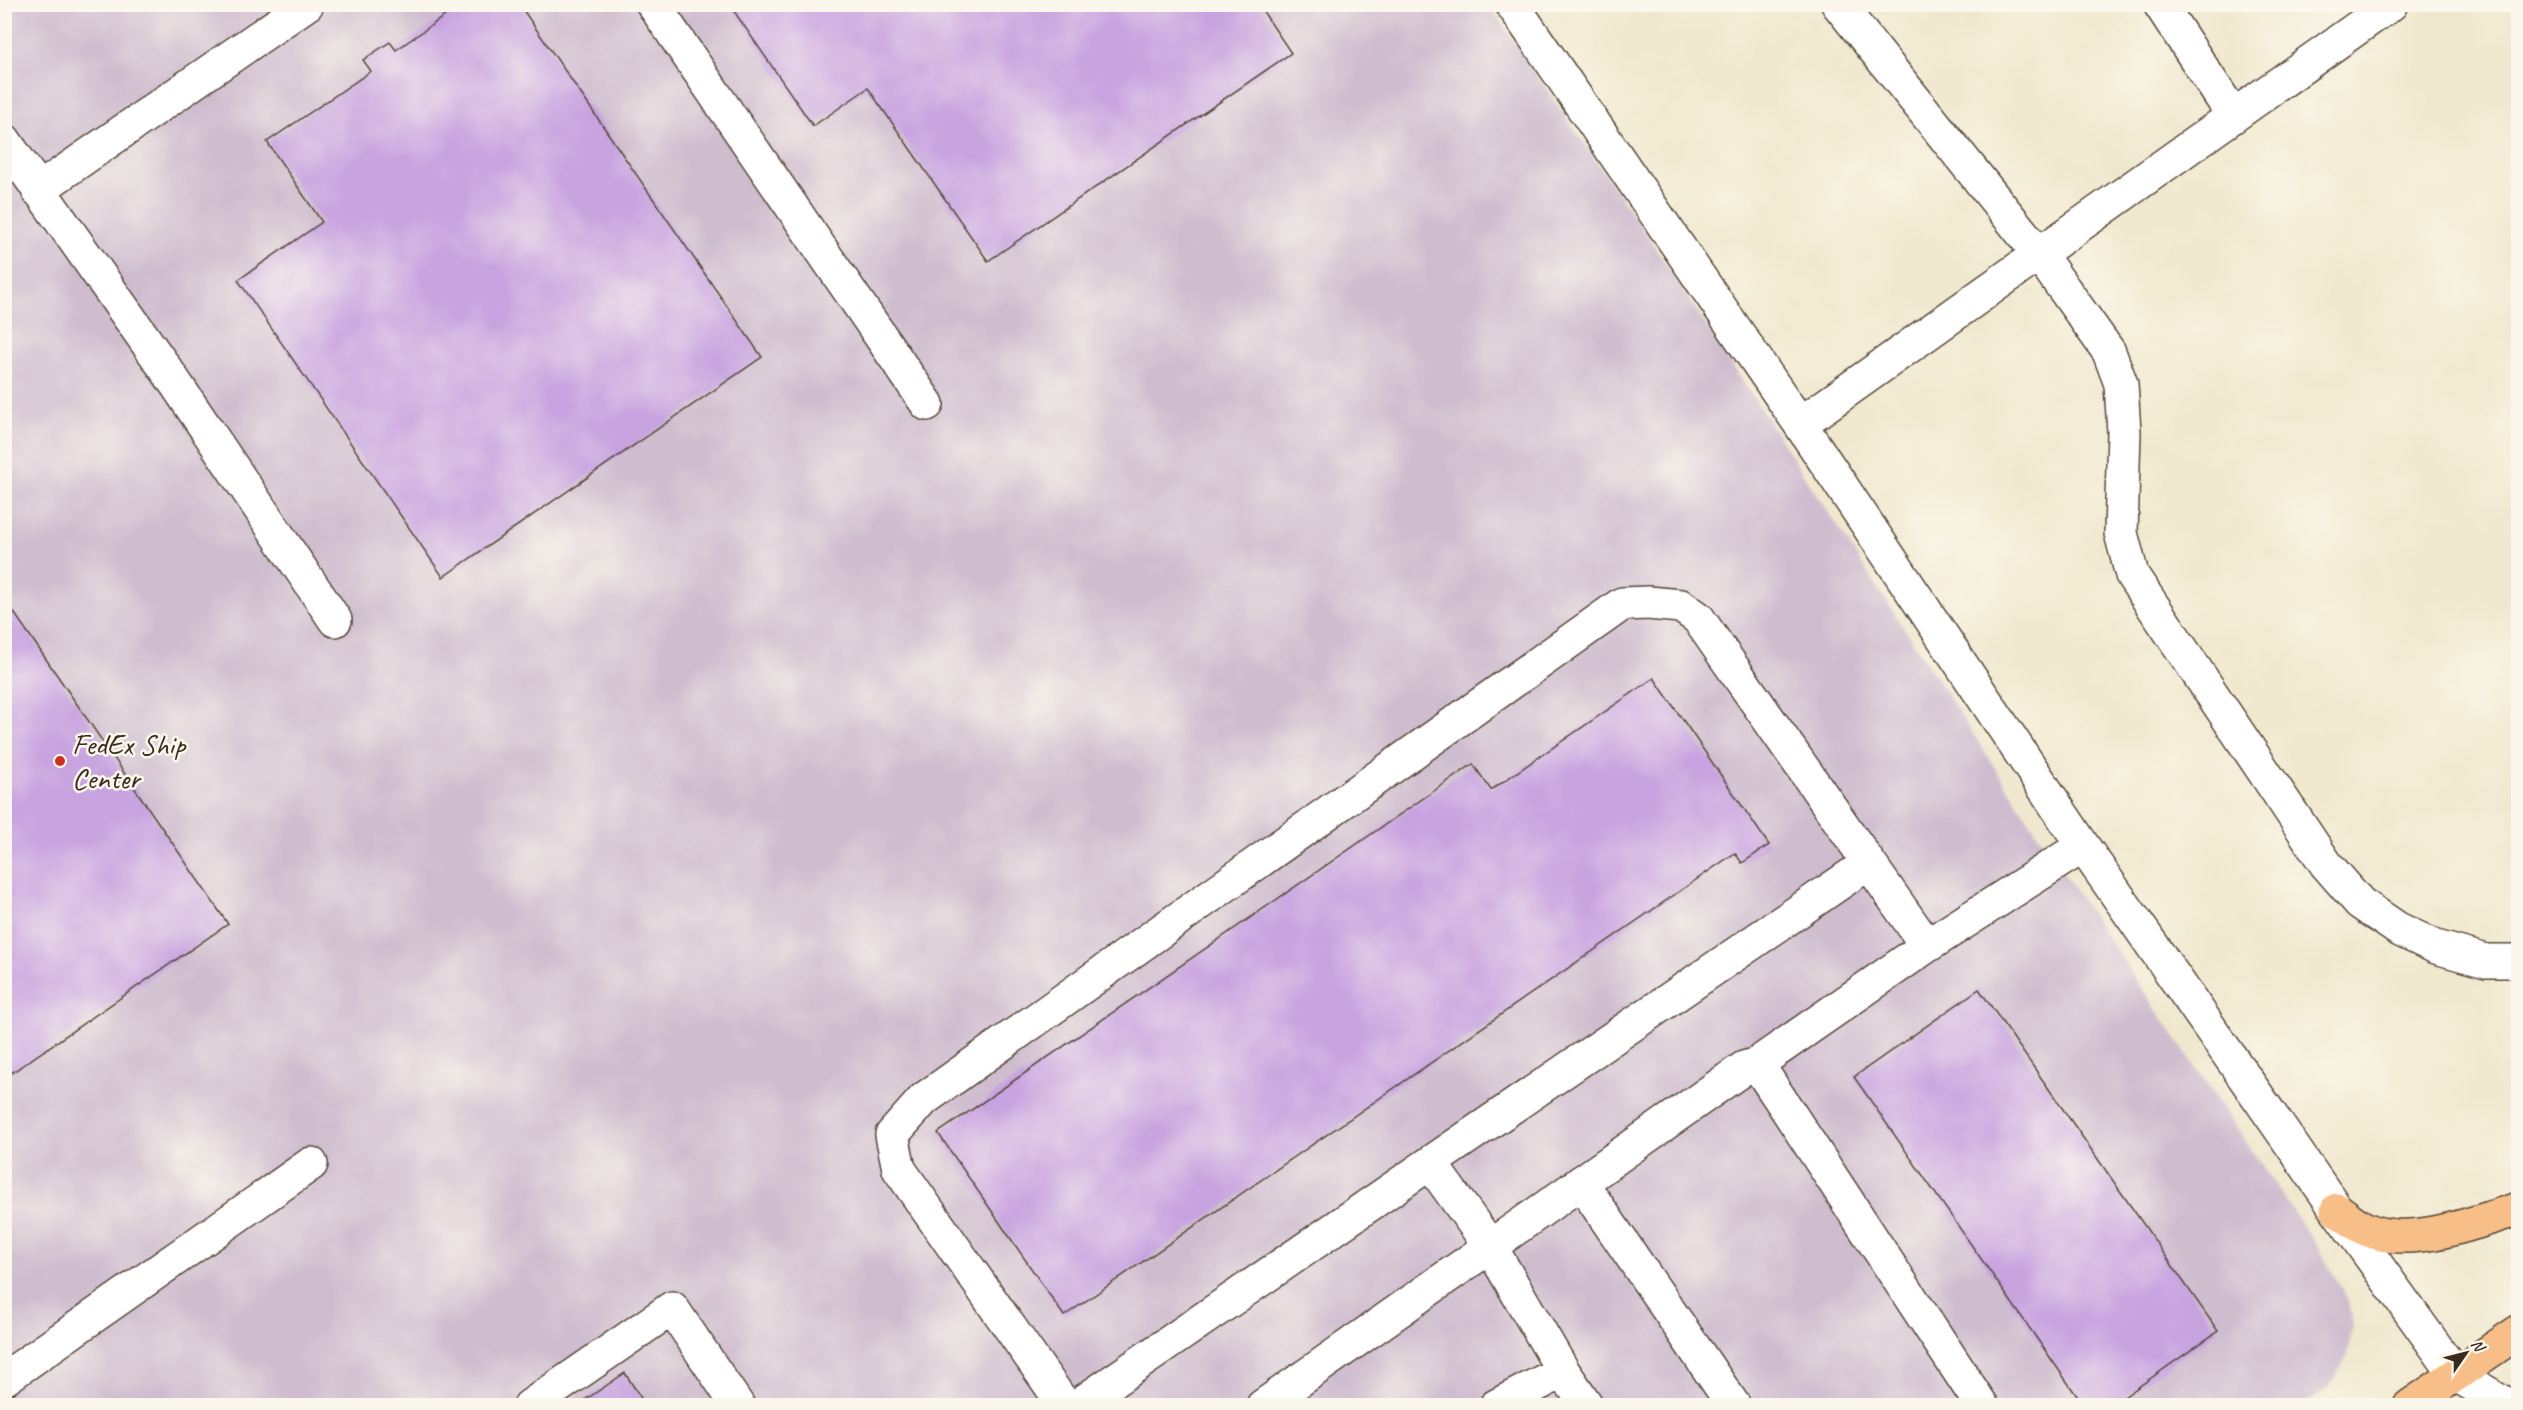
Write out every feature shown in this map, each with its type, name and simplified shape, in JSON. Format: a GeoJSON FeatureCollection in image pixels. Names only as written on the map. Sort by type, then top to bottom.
{"type":"FeatureCollection","features":[{"type":"Feature","properties":{"kind":"main road"},"geometry":{"type":"LineString","coordinates":[[2337,1210],[2368,1230],[2387,1236],[2411,1236],[2459,1228],[2518,1209]]}},
{"type":"Feature","properties":{"kind":"main road"},"geometry":{"type":"LineString","coordinates":[[2410,1406],[2518,1332]]}},
{"type":"Feature","properties":{"kind":"street"},"geometry":{"type":"LineString","coordinates":[[38,190],[307,4]]}},
{"type":"Feature","properties":{"kind":"street"},"geometry":{"type":"LineString","coordinates":[[653,4],[927,404]]}},
{"type":"Feature","properties":{"kind":"street"},"geometry":{"type":"LineString","coordinates":[[1512,4],[1800,424],[2083,846],[2337,1210],[2456,1375],[2510,1406]]}},
{"type":"Feature","properties":{"kind":"street"},"geometry":{"type":"LineString","coordinates":[[1838,4],[2039,254],[2109,352],[2121,384],[2124,432],[2120,485],[2121,533],[2132,575],[2326,864],[2360,903],[2398,929],[2436,947],[2486,961],[2518,961]]}},
{"type":"Feature","properties":{"kind":"street"},"geometry":{"type":"LineString","coordinates":[[2160,4],[2233,115]]}},
{"type":"Feature","properties":{"kind":"street"},"geometry":{"type":"LineString","coordinates":[[1800,424],[2391,4]]}},
{"type":"Feature","properties":{"kind":"street"},"geometry":{"type":"LineString","coordinates":[[4,140],[172,378],[335,620]]}},
{"type":"Feature","properties":{"kind":"street"},"geometry":{"type":"LineString","coordinates":[[1065,1406],[899,1169],[892,1135],[924,1099],[1622,604],[1681,606],[1698,618],[1927,946]]}},
{"type":"Feature","properties":{"kind":"street"},"geometry":{"type":"LineString","coordinates":[[1263,1406],[1744,1068],[1757,1064],[1927,946],[2083,846]]}},
{"type":"Feature","properties":{"kind":"street"},"geometry":{"type":"LineString","coordinates":[[1077,1406],[1869,863]]}},
{"type":"Feature","properties":{"kind":"street"},"geometry":{"type":"LineString","coordinates":[[1757,1064],[1982,1406]]}},
{"type":"Feature","properties":{"kind":"street"},"geometry":{"type":"LineString","coordinates":[[1430,1163],[1490,1246],[1563,1371],[1587,1406]]}},
{"type":"Feature","properties":{"kind":"street"},"geometry":{"type":"LineString","coordinates":[[4,1379],[311,1164]]}},
{"type":"Feature","properties":{"kind":"street"},"geometry":{"type":"LineString","coordinates":[[1581,1182],[1734,1406]]}},
{"type":"Feature","properties":{"kind":"street"},"geometry":{"type":"LineString","coordinates":[[530,1406],[672,1308],[738,1406]]}},
{"type":"Feature","properties":{"kind":"street"},"geometry":{"type":"LineString","coordinates":[[1501,1405],[1563,1371]]}},
{"type":"Feature","properties":{"kind":"shaded area"},"geometry":{"type":"Polygon","coordinates":[[[5,4],[1489,5],[1655,247],[2074,889],[2320,1250],[2350,1304],[2353,1327],[2346,1359],[2328,1388],[2303,1406],[5,1406],[5,4]]]}},
{"type":"Feature","properties":{"kind":"building"},"geometry":{"type":"Polygon","coordinates":[[[462,4],[519,4],[762,357],[443,577],[238,280],[322,222],[267,142],[371,71],[363,60],[390,42],[396,50],[462,4]]]}},
{"type":"Feature","properties":{"kind":"building"},"geometry":{"type":"Polygon","coordinates":[[[729,4],[1258,4],[1291,53],[988,261],[868,88],[813,126],[729,4]]]}},
{"type":"Feature","properties":{"kind":"building","name":"FedEx Ship Center"},"geometry":{"type":"Polygon","coordinates":[[[4,598],[228,924],[4,1078],[4,598]]]}},
{"type":"Feature","properties":{"kind":"building"},"geometry":{"type":"Polygon","coordinates":[[[1654,678],[1769,845],[1742,863],[1735,853],[1064,1316],[938,1133],[1473,764],[1491,790],[1654,678]]]}},
{"type":"Feature","properties":{"kind":"building"},"geometry":{"type":"Polygon","coordinates":[[[1979,989],[2218,1331],[2111,1406],[2084,1406],[1854,1077],[1979,989]]]}},
{"type":"Feature","properties":{"kind":"building"},"geometry":{"type":"Polygon","coordinates":[[[625,1373],[646,1406],[576,1406],[625,1373]]]}},
{"type":"Feature","properties":{"kind":"place","name":"FedEx Ship Center"},"geometry":{"type":"Point","coordinates":[60,761]}}]}
